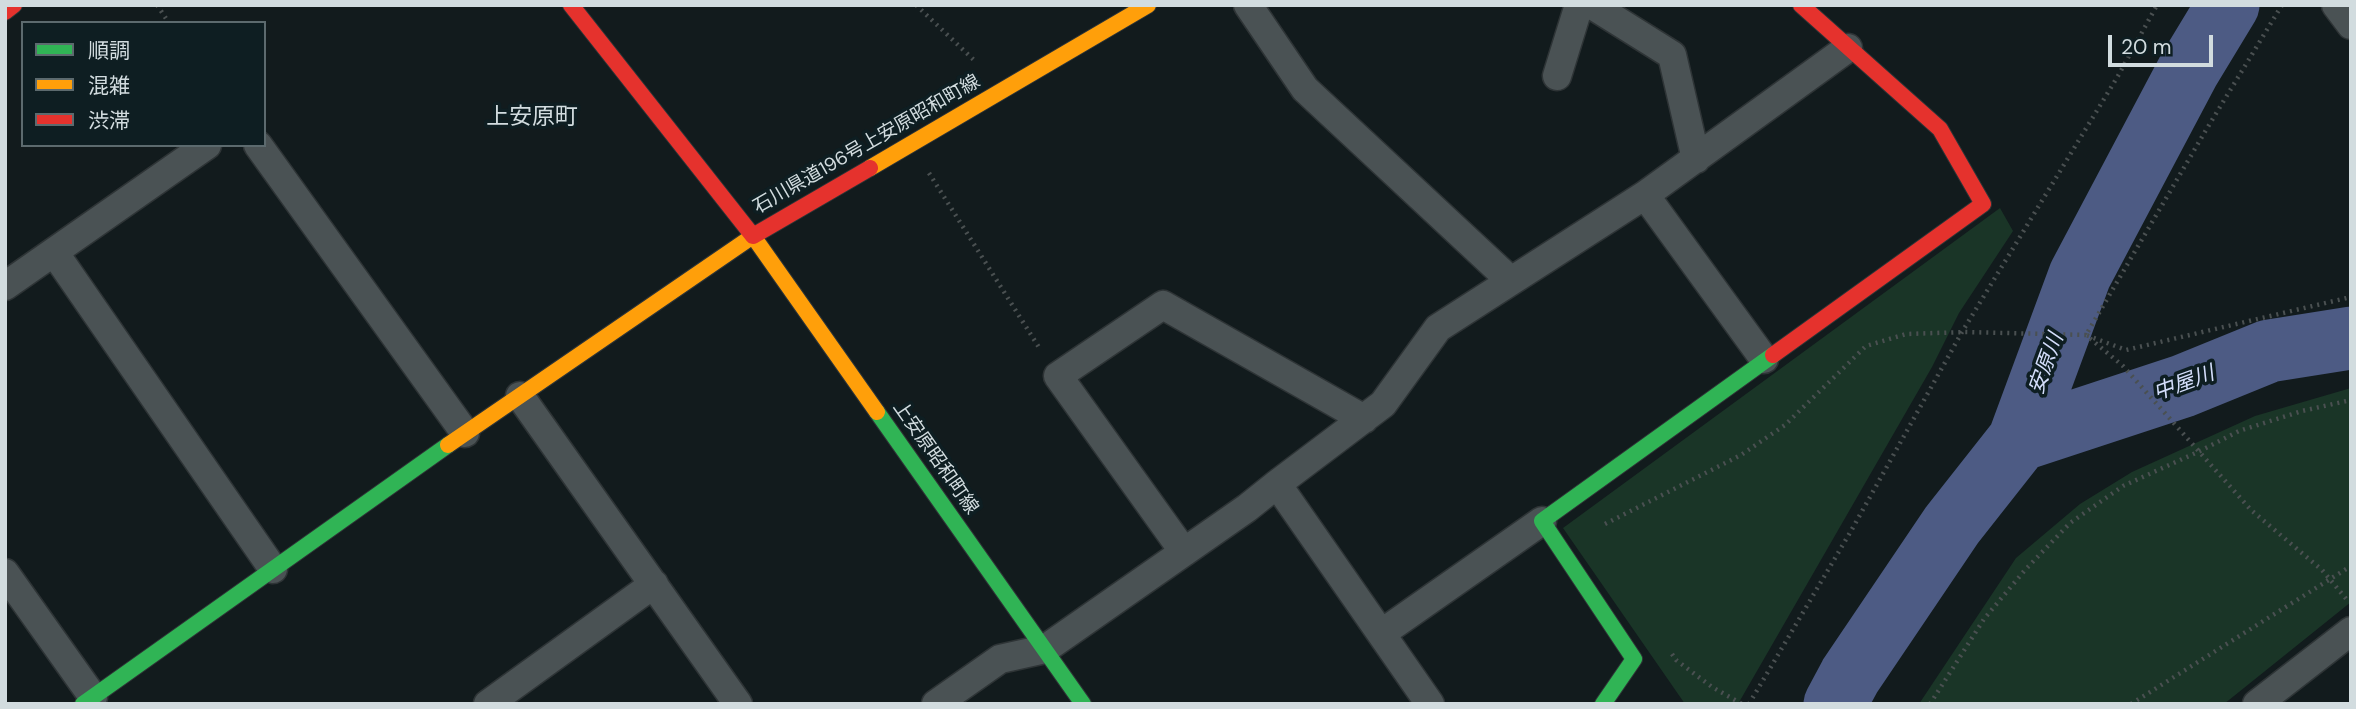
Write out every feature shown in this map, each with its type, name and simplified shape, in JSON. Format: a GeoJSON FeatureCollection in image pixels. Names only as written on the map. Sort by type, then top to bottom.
{"type":"FeatureCollection","features":[{"type":"Feature","properties":{"kind":"street"},"geometry":{"type":"LineString","coordinates":[[5,12],[14,5]]}},
{"type":"Feature","properties":{"kind":"street","name":"石川県道196号上安原昭和町線"},"geometry":{"type":"LineString","coordinates":[[571,5],[753,236],[1148,5]]}},
{"type":"Feature","properties":{"kind":"street"},"geometry":{"type":"LineString","coordinates":[[1248,5],[1305,89],[1511,281]]}},
{"type":"Feature","properties":{"kind":"street"},"geometry":{"type":"LineString","coordinates":[[1557,76],[1579,5]]}},
{"type":"Feature","properties":{"kind":"street"},"geometry":{"type":"LineString","coordinates":[[1592,5],[1672,55],[1696,159]]}},
{"type":"Feature","properties":{"kind":"street"},"geometry":{"type":"LineString","coordinates":[[1382,633],[1983,204],[1940,130],[1801,5]]}},
{"type":"Feature","properties":{"kind":"street"},"geometry":{"type":"LineString","coordinates":[[2336,5],[2351,24]]}},
{"type":"Feature","properties":{"kind":"street"},"geometry":{"type":"LineString","coordinates":[[936,704],[1000,659],[1045,649],[1184,552],[1383,404],[1438,328],[1645,195],[1848,48]]}},
{"type":"Feature","properties":{"kind":"street"},"geometry":{"type":"LineString","coordinates":[[5,286],[205,147]]}},
{"type":"Feature","properties":{"kind":"street"},"geometry":{"type":"LineString","coordinates":[[259,147],[465,433]]}},
{"type":"Feature","properties":{"kind":"street"},"geometry":{"type":"LineString","coordinates":[[1645,195],[1764,359]]}},
{"type":"Feature","properties":{"kind":"street"},"geometry":{"type":"LineString","coordinates":[[5,573],[88,700],[465,433],[753,236]]}},
{"type":"Feature","properties":{"kind":"street","name":"上安原昭和町線"},"geometry":{"type":"LineString","coordinates":[[753,236],[1083,704]]}},
{"type":"Feature","properties":{"kind":"street"},"geometry":{"type":"LineString","coordinates":[[54,252],[273,569]]}},
{"type":"Feature","properties":{"kind":"street"},"geometry":{"type":"LineString","coordinates":[[1184,552],[1058,376],[1163,305],[1364,419]]}},
{"type":"Feature","properties":{"kind":"street"},"geometry":{"type":"LineString","coordinates":[[520,396],[738,704]]}},
{"type":"Feature","properties":{"kind":"street"},"geometry":{"type":"LineString","coordinates":[[1277,484],[1430,704]]}},
{"type":"Feature","properties":{"kind":"street"},"geometry":{"type":"LineString","coordinates":[[1542,520],[1634,659],[1603,704]]}},
{"type":"Feature","properties":{"kind":"street"},"geometry":{"type":"LineString","coordinates":[[488,704],[654,584]]}},
{"type":"Feature","properties":{"kind":"street"},"geometry":{"type":"LineString","coordinates":[[2258,704],[2351,631]]}},
{"type":"Feature","properties":{"kind":"path"},"geometry":{"type":"LineString","coordinates":[[157,5],[168,21]]}},
{"type":"Feature","properties":{"kind":"path"},"geometry":{"type":"LineString","coordinates":[[916,5],[1005,89]]}},
{"type":"Feature","properties":{"kind":"path"},"geometry":{"type":"LineString","coordinates":[[1749,704],[1964,332],[2118,76],[2157,5]]}},
{"type":"Feature","properties":{"kind":"path"},"geometry":{"type":"LineString","coordinates":[[2085,335],[2282,5]]}},
{"type":"Feature","properties":{"kind":"path"},"geometry":{"type":"LineString","coordinates":[[910,144],[1058,376]]}},
{"type":"Feature","properties":{"kind":"path"},"geometry":{"type":"LineString","coordinates":[[1597,529],[1741,455],[1785,425],[1866,346],[1906,334],[1964,332],[2085,335],[2126,350],[2351,297]]}},
{"type":"Feature","properties":{"kind":"path"},"geometry":{"type":"LineString","coordinates":[[2085,335],[2123,366],[2251,510],[2322,570],[2351,605]]}},
{"type":"Feature","properties":{"kind":"path"},"geometry":{"type":"LineString","coordinates":[[1930,704],[1984,619],[2025,570],[2070,523],[2123,485],[2239,431],[2302,411],[2351,400]]}},
{"type":"Feature","properties":{"kind":"path"},"geometry":{"type":"LineString","coordinates":[[2131,704],[2351,566]]}},
{"type":"Feature","properties":{"kind":"green space"},"geometry":{"type":"Polygon","coordinates":[[[2000,208],[2013,231],[1959,313],[1932,367],[1738,704],[1685,704],[1563,528],[2000,208]]]}},
{"type":"Feature","properties":{"kind":"green space"},"geometry":{"type":"Polygon","coordinates":[[[2351,388],[2351,602],[2224,704],[1919,704],[2016,558],[2080,504],[2132,472],[2255,416],[2351,388]]]}},
{"type":"Feature","properties":{"kind":"waterway","name":"安原川"},"geometry":{"type":"LineString","coordinates":[[1835,704],[1850,676],[1952,525],[2019,440],[2080,275],[2188,71],[2228,5]]}},
{"type":"Feature","properties":{"kind":"waterway","name":"中屋川"},"geometry":{"type":"LineString","coordinates":[[2019,440],[2183,386],[2269,351],[2351,338]]}},
{"type":"Feature","properties":{"kind":"traffic: fast"},"geometry":{"type":"LineString","coordinates":[[1603,704],[1634,659],[1542,521],[1773,355]]}},
{"type":"Feature","properties":{"kind":"traffic: fast"},"geometry":{"type":"LineString","coordinates":[[877,412],[1083,704]]}},
{"type":"Feature","properties":{"kind":"traffic: fast"},"geometry":{"type":"LineString","coordinates":[[83,704],[448,445]]}},
{"type":"Feature","properties":{"kind":"traffic: slow"},"geometry":{"type":"LineString","coordinates":[[870,168],[1148,5]]}},
{"type":"Feature","properties":{"kind":"traffic: slow"},"geometry":{"type":"LineString","coordinates":[[448,445],[753,236],[877,412]]}},
{"type":"Feature","properties":{"kind":"traffic: jam"},"geometry":{"type":"LineString","coordinates":[[5,12],[14,5]]}},
{"type":"Feature","properties":{"kind":"traffic: jam"},"geometry":{"type":"LineString","coordinates":[[571,5],[753,236],[870,168]]}},
{"type":"Feature","properties":{"kind":"traffic: jam"},"geometry":{"type":"LineString","coordinates":[[1773,355],[1983,204],[1940,129],[1801,5]]}},
{"type":"Feature","properties":{"kind":"district","name":"上安原町"},"geometry":{"type":"Point","coordinates":[532,118]}}]}
